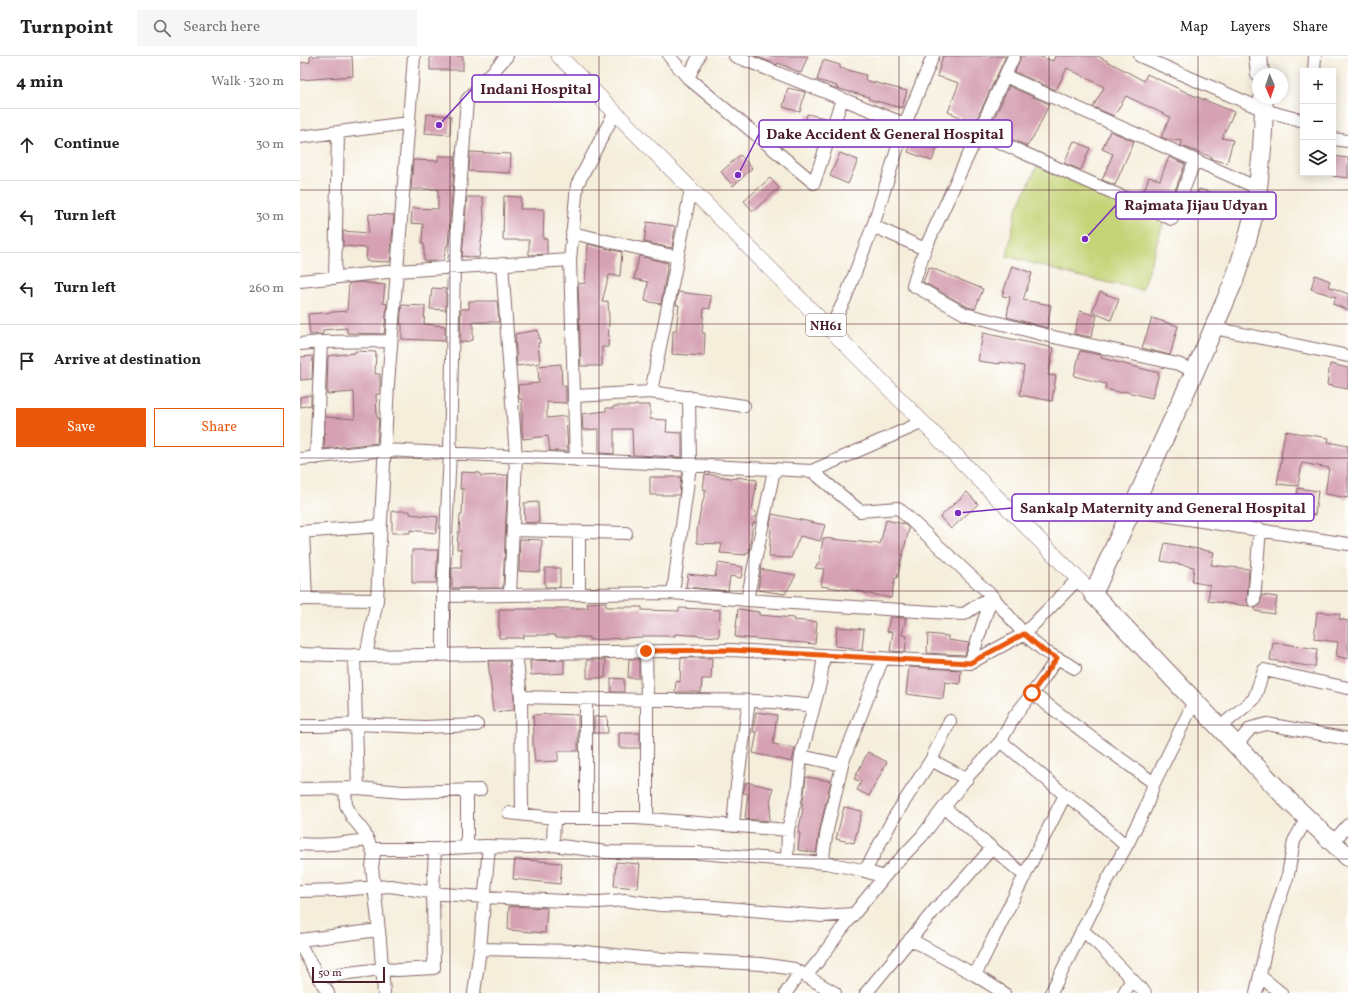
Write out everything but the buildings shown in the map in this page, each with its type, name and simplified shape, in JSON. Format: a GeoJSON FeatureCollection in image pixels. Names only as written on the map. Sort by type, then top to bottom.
{"type":"FeatureCollection","features":[{"type":"Feature","properties":{"kind":"highway"},"geometry":{"type":"LineString","coordinates":[[1258,56],[1259,68]]}},
{"type":"Feature","properties":{"kind":"highway"},"geometry":{"type":"LineString","coordinates":[[1093,594],[1195,371],[1234,281],[1253,217],[1258,188],[1262,149],[1263,104]]}},
{"type":"Feature","properties":{"kind":"highway","name":"NH61"},"geometry":{"type":"LineString","coordinates":[[1093,594],[1290,801],[1348,857]]}},
{"type":"Feature","properties":{"kind":"main road","name":"NH61"},"geometry":{"type":"LineString","coordinates":[[559,56],[1093,594]]}},
{"type":"Feature","properties":{"kind":"street"},"geometry":{"type":"LineString","coordinates":[[366,656],[377,600],[380,526],[392,341],[414,56]]}},
{"type":"Feature","properties":{"kind":"street"},"geometry":{"type":"LineString","coordinates":[[443,654],[443,596],[450,453],[454,267],[467,100],[507,56]]}},
{"type":"Feature","properties":{"kind":"street"},"geometry":{"type":"LineString","coordinates":[[669,56],[688,78],[814,183],[842,99]]}},
{"type":"Feature","properties":{"kind":"street"},"geometry":{"type":"LineString","coordinates":[[688,78],[699,56]]}},
{"type":"Feature","properties":{"kind":"street"},"geometry":{"type":"LineString","coordinates":[[735,56],[905,124]]}},
{"type":"Feature","properties":{"kind":"street"},"geometry":{"type":"LineString","coordinates":[[830,329],[846,299],[872,226],[905,124],[933,56]]}},
{"type":"Feature","properties":{"kind":"street"},"geometry":{"type":"LineString","coordinates":[[1014,56],[925,249],[913,285],[965,314],[1049,336],[1178,364],[1195,371]]}},
{"type":"Feature","properties":{"kind":"street"},"geometry":{"type":"LineString","coordinates":[[1140,56],[1252,100]]}},
{"type":"Feature","properties":{"kind":"street"},"geometry":{"type":"LineString","coordinates":[[1315,68],[1317,56]]}},
{"type":"Feature","properties":{"kind":"street"},"geometry":{"type":"LineString","coordinates":[[1005,76],[1258,188]]}},
{"type":"Feature","properties":{"kind":"street"},"geometry":{"type":"LineString","coordinates":[[1263,104],[1300,119]]}},
{"type":"Feature","properties":{"kind":"street"},"geometry":{"type":"LineString","coordinates":[[576,460],[570,260],[577,185],[615,112]]}},
{"type":"Feature","properties":{"kind":"street"},"geometry":{"type":"LineString","coordinates":[[300,137],[408,123]]}},
{"type":"Feature","properties":{"kind":"street"},"geometry":{"type":"LineString","coordinates":[[335,278],[338,132]]}},
{"type":"Feature","properties":{"kind":"street"},"geometry":{"type":"LineString","coordinates":[[979,132],[1172,219],[1195,160]]}},
{"type":"Feature","properties":{"kind":"street"},"geometry":{"type":"LineString","coordinates":[[1336,139],[1348,141]]}},
{"type":"Feature","properties":{"kind":"street"},"geometry":{"type":"LineString","coordinates":[[651,392],[691,189]]}},
{"type":"Feature","properties":{"kind":"street"},"geometry":{"type":"LineString","coordinates":[[872,226],[925,249]]}},
{"type":"Feature","properties":{"kind":"street"},"geometry":{"type":"LineString","coordinates":[[572,233],[677,258]]}},
{"type":"Feature","properties":{"kind":"street"},"geometry":{"type":"LineString","coordinates":[[300,281],[397,271],[570,260]]}},
{"type":"Feature","properties":{"kind":"street"},"geometry":{"type":"LineString","coordinates":[[502,264],[516,457],[510,595]]}},
{"type":"Feature","properties":{"kind":"street"},"geometry":{"type":"LineString","coordinates":[[1214,328],[1348,356]]}},
{"type":"Feature","properties":{"kind":"street"},"geometry":{"type":"LineString","coordinates":[[300,344],[321,342],[392,341]]}},
{"type":"Feature","properties":{"kind":"street"},"geometry":{"type":"LineString","coordinates":[[316,458],[321,342]]}},
{"type":"Feature","properties":{"kind":"street"},"geometry":{"type":"LineString","coordinates":[[574,396],[651,392],[744,406]]}},
{"type":"Feature","properties":{"kind":"street"},"geometry":{"type":"LineString","coordinates":[[673,594],[690,466],[689,397]]}},
{"type":"Feature","properties":{"kind":"street"},"geometry":{"type":"LineString","coordinates":[[300,459],[385,450],[812,471],[923,422]]}},
{"type":"Feature","properties":{"kind":"street"},"geometry":{"type":"LineString","coordinates":[[747,600],[774,470]]}},
{"type":"Feature","properties":{"kind":"street"},"geometry":{"type":"LineString","coordinates":[[812,471],[860,511],[898,508],[992,596],[1024,634],[1044,651],[1075,668]]}},
{"type":"Feature","properties":{"kind":"street"},"geometry":{"type":"LineString","coordinates":[[1144,512],[1348,544]]}},
{"type":"Feature","properties":{"kind":"street"},"geometry":{"type":"LineString","coordinates":[[377,600],[303,599],[301,532],[380,526]]}},
{"type":"Feature","properties":{"kind":"street"},"geometry":{"type":"LineString","coordinates":[[1254,601],[1260,529]]}},
{"type":"Feature","properties":{"kind":"street"},"geometry":{"type":"LineString","coordinates":[[513,530],[626,533]]}},
{"type":"Feature","properties":{"kind":"street"},"geometry":{"type":"LineString","coordinates":[[579,532],[579,594]]}},
{"type":"Feature","properties":{"kind":"street"},"geometry":{"type":"LineString","coordinates":[[300,654],[366,656],[730,650],[970,663],[1024,634],[1078,578]]}},
{"type":"Feature","properties":{"kind":"street"},"geometry":{"type":"LineString","coordinates":[[443,596],[673,594],[964,614],[992,596]]}},
{"type":"Feature","properties":{"kind":"street"},"geometry":{"type":"LineString","coordinates":[[970,663],[992,596]]}},
{"type":"Feature","properties":{"kind":"street"},"geometry":{"type":"LineString","coordinates":[[646,651],[647,819]]}},
{"type":"Feature","properties":{"kind":"street"},"geometry":{"type":"LineString","coordinates":[[516,653],[521,697],[522,814]]}},
{"type":"Feature","properties":{"kind":"street"},"geometry":{"type":"LineString","coordinates":[[354,655],[358,788]]}},
{"type":"Feature","properties":{"kind":"street"},"geometry":{"type":"LineString","coordinates":[[787,860],[788,830],[796,792],[801,756],[820,683],[824,655]]}},
{"type":"Feature","properties":{"kind":"street"},"geometry":{"type":"LineString","coordinates":[[822,863],[827,830],[842,765],[883,658]]}},
{"type":"Feature","properties":{"kind":"street"},"geometry":{"type":"LineString","coordinates":[[786,993],[884,877],[922,836],[967,779],[1001,741],[1014,717],[1057,658]]}},
{"type":"Feature","properties":{"kind":"street"},"geometry":{"type":"LineString","coordinates":[[1220,727],[1254,699],[1264,670],[1348,688]]}},
{"type":"Feature","properties":{"kind":"street"},"geometry":{"type":"LineString","coordinates":[[1032,693],[1154,783]]}},
{"type":"Feature","properties":{"kind":"street"},"geometry":{"type":"LineString","coordinates":[[521,697],[647,700],[749,700],[785,702],[814,706]]}},
{"type":"Feature","properties":{"kind":"street"},"geometry":{"type":"LineString","coordinates":[[586,698],[586,818]]}},
{"type":"Feature","properties":{"kind":"street"},"geometry":{"type":"LineString","coordinates":[[733,826],[736,792],[749,700]]}},
{"type":"Feature","properties":{"kind":"street"},"geometry":{"type":"LineString","coordinates":[[1051,993],[1146,807],[1154,783],[1195,700]]}},
{"type":"Feature","properties":{"kind":"street"},"geometry":{"type":"LineString","coordinates":[[865,871],[893,818],[931,760],[950,721]]}},
{"type":"Feature","properties":{"kind":"street"},"geometry":{"type":"LineString","coordinates":[[300,726],[355,724],[425,727],[477,725]]}},
{"type":"Feature","properties":{"kind":"street"},"geometry":{"type":"LineString","coordinates":[[1236,744],[1250,728],[1267,724],[1348,739]]}},
{"type":"Feature","properties":{"kind":"street"},"geometry":{"type":"LineString","coordinates":[[1001,741],[1084,808],[1126,846]]}},
{"type":"Feature","properties":{"kind":"street"},"geometry":{"type":"LineString","coordinates":[[801,756],[842,765]]}},
{"type":"Feature","properties":{"kind":"street"},"geometry":{"type":"LineString","coordinates":[[931,760],[967,779]]}},
{"type":"Feature","properties":{"kind":"street"},"geometry":{"type":"LineString","coordinates":[[345,788],[346,805],[352,817],[364,832],[374,854],[372,867],[384,993]]}},
{"type":"Feature","properties":{"kind":"street"},"geometry":{"type":"LineString","coordinates":[[300,790],[345,788],[403,792],[480,790]]}},
{"type":"Feature","properties":{"kind":"street"},"geometry":{"type":"LineString","coordinates":[[467,847],[468,790]]}},
{"type":"Feature","properties":{"kind":"street"},"geometry":{"type":"LineString","coordinates":[[975,975],[1065,794]]}},
{"type":"Feature","properties":{"kind":"street"},"geometry":{"type":"LineString","coordinates":[[945,808],[1025,876]]}},
{"type":"Feature","properties":{"kind":"street"},"geometry":{"type":"LineString","coordinates":[[509,813],[554,818],[647,819],[788,830]]}},
{"type":"Feature","properties":{"kind":"street"},"geometry":{"type":"LineString","coordinates":[[553,845],[554,818]]}},
{"type":"Feature","properties":{"kind":"street"},"geometry":{"type":"LineString","coordinates":[[1256,993],[1276,907],[1288,875],[1294,841],[1308,818]]}},
{"type":"Feature","properties":{"kind":"street"},"geometry":{"type":"LineString","coordinates":[[1333,842],[1348,825]]}},
{"type":"Feature","properties":{"kind":"street"},"geometry":{"type":"LineString","coordinates":[[300,844],[370,845],[435,849],[553,845],[608,852],[700,853],[822,863],[865,871],[884,877]]}},
{"type":"Feature","properties":{"kind":"street"},"geometry":{"type":"LineString","coordinates":[[474,993],[480,949],[489,846]]}},
{"type":"Feature","properties":{"kind":"street"},"geometry":{"type":"LineString","coordinates":[[866,993],[937,907],[954,891],[992,848]]}},
{"type":"Feature","properties":{"kind":"street"},"geometry":{"type":"LineString","coordinates":[[320,979],[348,973],[434,968],[433,892],[435,849]]}},
{"type":"Feature","properties":{"kind":"street"},"geometry":{"type":"LineString","coordinates":[[300,891],[340,890],[390,886],[485,897],[599,902],[625,900],[660,905],[702,906],[822,916],[854,914]]}},
{"type":"Feature","properties":{"kind":"street"},"geometry":{"type":"LineString","coordinates":[[300,940],[379,930]]}},
{"type":"Feature","properties":{"kind":"street"},"geometry":{"type":"LineString","coordinates":[[1082,930],[1099,945],[1145,993]]}},
{"type":"Feature","properties":{"kind":"street"},"geometry":{"type":"LineString","coordinates":[[910,939],[1004,993]]}},
{"type":"Feature","properties":{"kind":"street"},"geometry":{"type":"LineString","coordinates":[[300,945],[328,993]]}},
{"type":"Feature","properties":{"kind":"street"},"geometry":{"type":"LineString","coordinates":[[480,949],[576,951],[642,958],[761,964],[794,969],[835,993]]}},
{"type":"Feature","properties":{"kind":"street"},"geometry":{"type":"LineString","coordinates":[[1260,976],[1281,993]]}},
{"type":"Feature","properties":{"kind":"street"},"geometry":{"type":"LineString","coordinates":[[1124,993],[1132,979]]}},
{"type":"Feature","properties":{"kind":"green space"},"geometry":{"type":"Polygon","coordinates":[[[1037,166],[1164,221],[1142,290],[1073,275],[1007,256],[1016,211],[1037,166]]]}},
{"type":"Feature","properties":{"kind":"place","name":"Indani Hospital"},"geometry":{"type":"Point","coordinates":[439,125]}},
{"type":"Feature","properties":{"kind":"place","name":"Dake Accident & General Hospital"},"geometry":{"type":"Point","coordinates":[738,175]}},
{"type":"Feature","properties":{"kind":"place","name":"Rajmata Jijau Udyan"},"geometry":{"type":"Point","coordinates":[1085,239]}},
{"type":"Feature","properties":{"kind":"place","name":"Sankalp Maternity and General Hospital"},"geometry":{"type":"Point","coordinates":[958,513]}},
{"type":"Feature","properties":{"kind":"route"},"geometry":{"type":"LineString","coordinates":[[646,651],[730,650],[970,663],[1024,634],[1044,651],[1057,658],[1032,693]]}}]}
